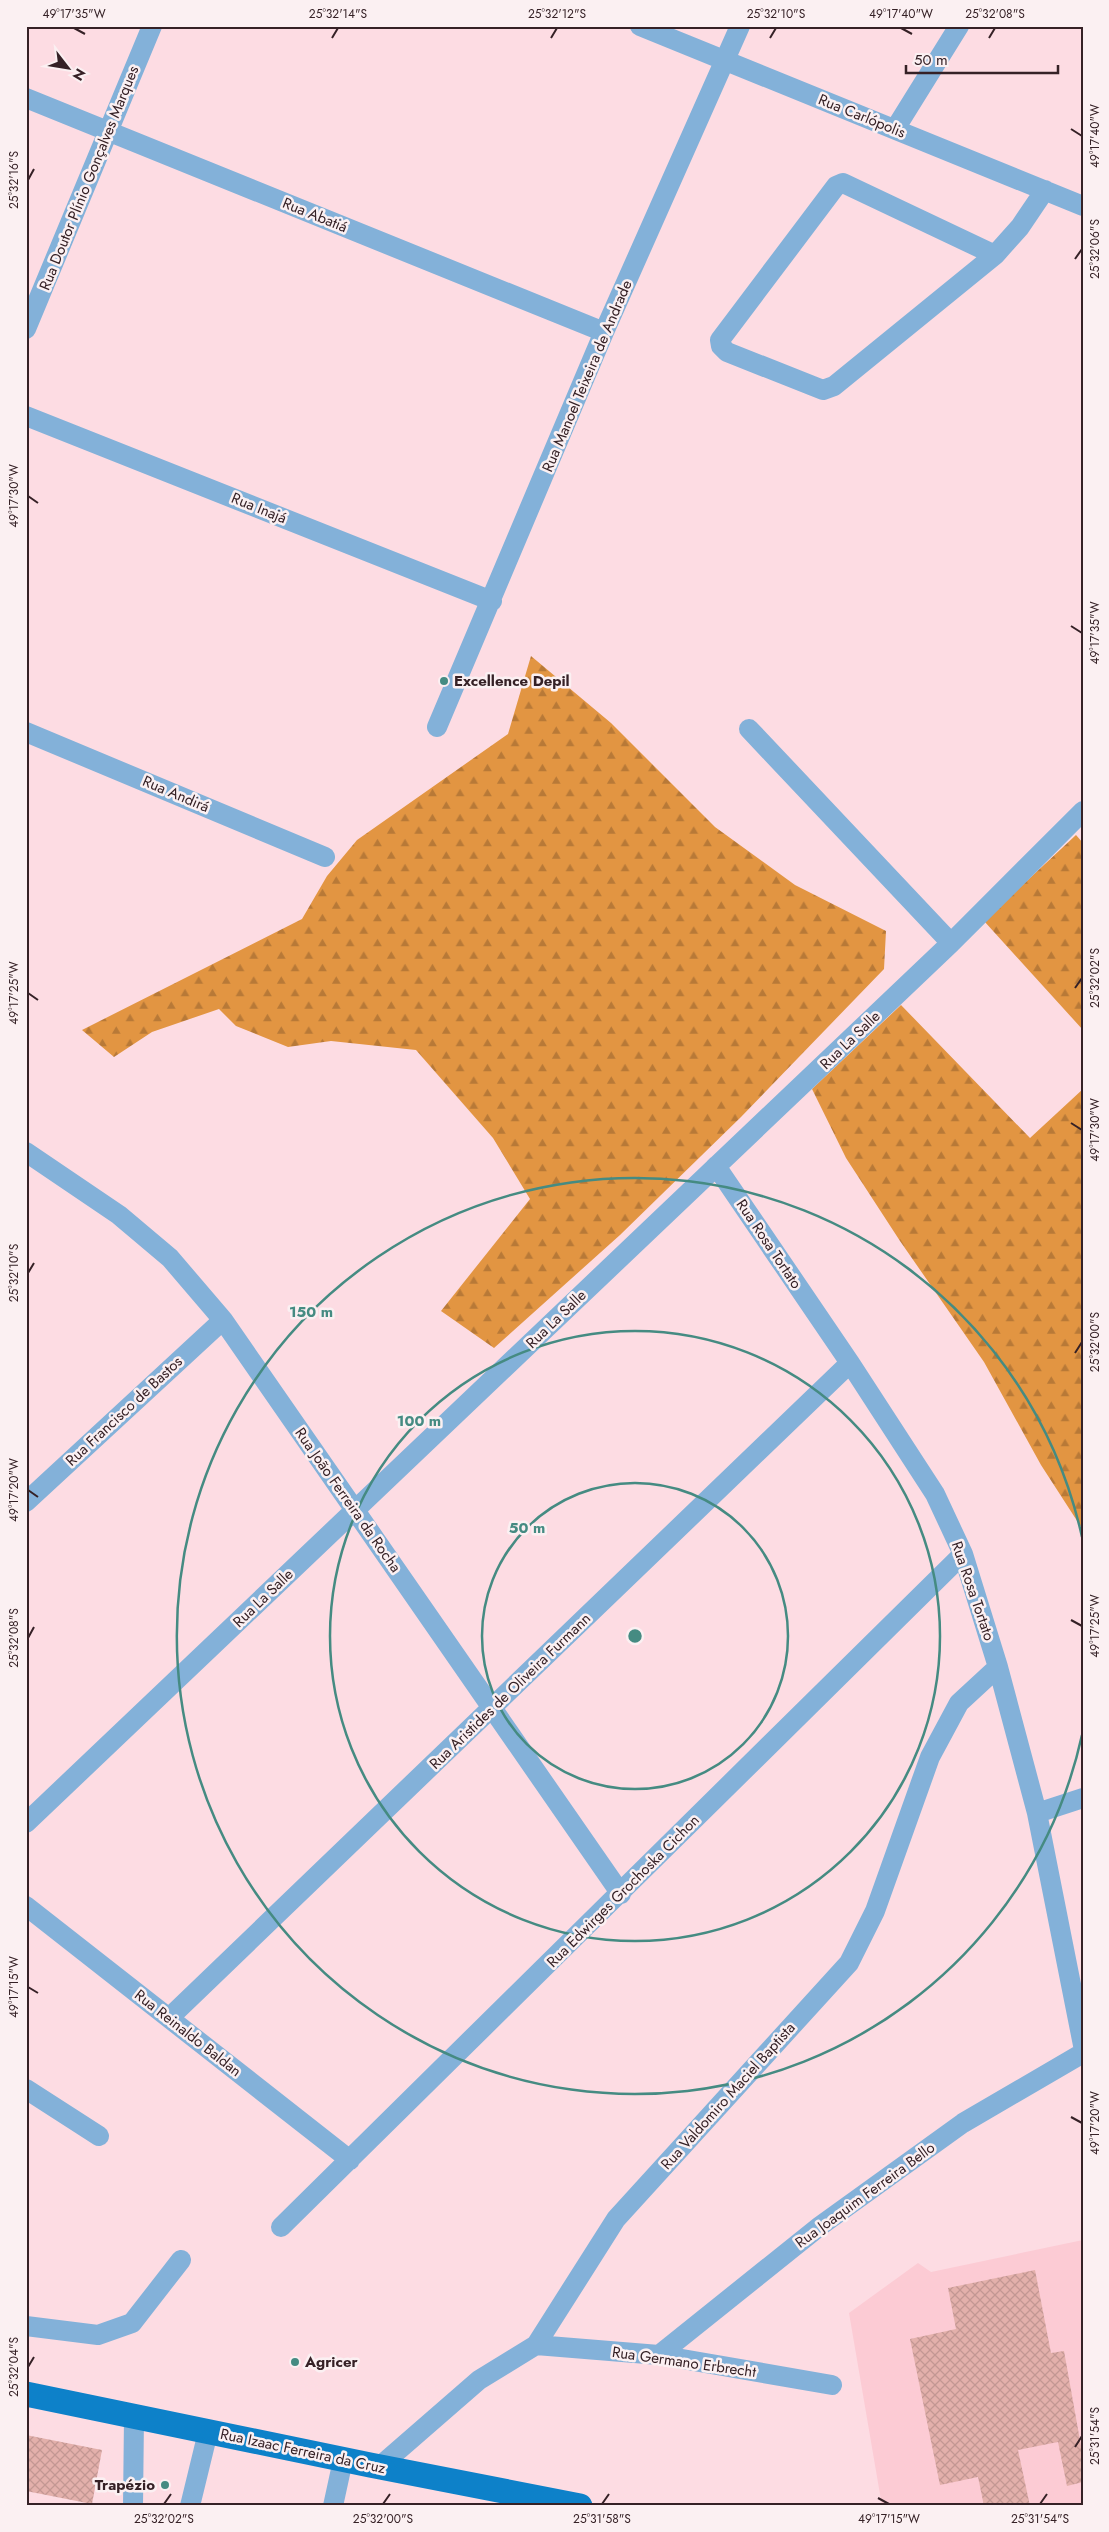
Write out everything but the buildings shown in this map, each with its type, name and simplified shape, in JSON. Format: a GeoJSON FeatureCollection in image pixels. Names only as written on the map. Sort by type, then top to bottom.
{"type":"FeatureCollection","features":[{"type":"Feature","properties":{"kind":"main road","name":"Rua Izaac Ferreira da Cruz"},"geometry":{"type":"LineString","coordinates":[[26,2394],[343,2460],[580,2506]]}},
{"type":"Feature","properties":{"kind":"street","name":"Rua Doutor Plínio Gonçalves Marques"},"geometry":{"type":"LineString","coordinates":[[26,329],[152,26]]}},
{"type":"Feature","properties":{"kind":"street","name":"Rua Carlópolis"},"geometry":{"type":"LineString","coordinates":[[640,26],[1083,206]]}},
{"type":"Feature","properties":{"kind":"street","name":"Rua Manoel Teixeira de Andrade"},"geometry":{"type":"LineString","coordinates":[[437,727],[492,601],[604,332],[740,26]]}},
{"type":"Feature","properties":{"kind":"street"},"geometry":{"type":"LineString","coordinates":[[895,129],[958,26]]}},
{"type":"Feature","properties":{"kind":"street","name":"Rua Abatiá"},"geometry":{"type":"LineString","coordinates":[[26,98],[604,332]]}},
{"type":"Feature","properties":{"kind":"street"},"geometry":{"type":"LineString","coordinates":[[995,255],[843,183],[836,186],[720,340],[721,346],[727,352],[823,390],[834,386],[995,255],[1020,227],[1045,190]]}},
{"type":"Feature","properties":{"kind":"street","name":"Rua Inajá"},"geometry":{"type":"LineString","coordinates":[[26,416],[492,601]]}},
{"type":"Feature","properties":{"kind":"street"},"geometry":{"type":"LineString","coordinates":[[749,729],[951,943]]}},
{"type":"Feature","properties":{"kind":"street","name":"Rua Andirá"},"geometry":{"type":"LineString","coordinates":[[26,732],[325,857]]}},
{"type":"Feature","properties":{"kind":"street","name":"Rua La Salle"},"geometry":{"type":"LineString","coordinates":[[26,1824],[1080,819]]}},
{"type":"Feature","properties":{"kind":"street","name":"Rua João Ferreira da Rocha"},"geometry":{"type":"LineString","coordinates":[[26,1152],[118,1215],[170,1258],[223,1320],[621,1894]]}},
{"type":"Feature","properties":{"kind":"street","name":"Rua Rosa Tortato"},"geometry":{"type":"LineString","coordinates":[[716,1166],[850,1363],[935,1494],[964,1554],[998,1667],[1037,1813],[1083,2046]]}},
{"type":"Feature","properties":{"kind":"street","name":"Rua Francisco de Bastos"},"geometry":{"type":"LineString","coordinates":[[26,1502],[223,1320]]}},
{"type":"Feature","properties":{"kind":"street","name":"Rua Aristides de Oliveira Furmann"},"geometry":{"type":"LineString","coordinates":[[169,2018],[850,1363]]}},
{"type":"Feature","properties":{"kind":"street","name":"Rua Edwirges Grochoska Cichon"},"geometry":{"type":"LineString","coordinates":[[281,2228],[964,1554]]}},
{"type":"Feature","properties":{"kind":"street","name":"Rua Valdomiro Maciel Baptista"},"geometry":{"type":"LineString","coordinates":[[379,2467],[479,2380],[536,2345],[616,2219],[848,1963],[875,1911],[930,1757],[959,1702],[998,1667]]}},
{"type":"Feature","properties":{"kind":"street"},"geometry":{"type":"LineString","coordinates":[[1037,1813],[1083,1798]]}},
{"type":"Feature","properties":{"kind":"street","name":"Rua Reinaldo Baldan"},"geometry":{"type":"LineString","coordinates":[[26,1906],[350,2160]]}},
{"type":"Feature","properties":{"kind":"street","name":"Rua Joaquim Ferreira Bello"},"geometry":{"type":"LineString","coordinates":[[659,2355],[820,2226],[963,2123],[1083,2053]]}},
{"type":"Feature","properties":{"kind":"street"},"geometry":{"type":"LineString","coordinates":[[26,2089],[99,2136]]}},
{"type":"Feature","properties":{"kind":"street"},"geometry":{"type":"LineString","coordinates":[[26,2326],[98,2335],[132,2323],[181,2260]]}},
{"type":"Feature","properties":{"kind":"street","name":"Rua Germano Erbrecht"},"geometry":{"type":"LineString","coordinates":[[536,2345],[659,2355],[832,2386]]}},
{"type":"Feature","properties":{"kind":"street"},"geometry":{"type":"LineString","coordinates":[[133,2506],[134,2417]]}},
{"type":"Feature","properties":{"kind":"street"},"geometry":{"type":"LineString","coordinates":[[190,2506],[208,2432]]}},
{"type":"Feature","properties":{"kind":"street"},"geometry":{"type":"LineString","coordinates":[[333,2506],[343,2460]]}},
{"type":"Feature","properties":{"kind":"shaded area"},"geometry":{"type":"Polygon","coordinates":[[[1083,2240],[1083,2506],[882,2506],[849,2313],[918,2263],[931,2272],[1083,2240]]]}},
{"type":"Feature","properties":{"kind":"green space"},"geometry":{"type":"Polygon","coordinates":[[[531,656],[611,723],[715,827],[795,885],[886,931],[884,969],[741,1117],[620,1235],[494,1348],[441,1311],[530,1199],[493,1138],[416,1050],[331,1041],[288,1047],[236,1026],[219,1009],[152,1032],[114,1057],[82,1030],[302,919],[327,876],[357,840],[508,734],[531,656]]]}},
{"type":"Feature","properties":{"kind":"green space"},"geometry":{"type":"Polygon","coordinates":[[[1076,835],[1083,843],[1083,1030],[984,921],[1076,835]]]}},
{"type":"Feature","properties":{"kind":"green space"},"geometry":{"type":"Polygon","coordinates":[[[901,1005],[1030,1138],[1083,1089],[1083,1530],[1041,1465],[984,1362],[900,1241],[846,1158],[812,1089],[901,1005]]]}},
{"type":"Feature","properties":{"kind":"place","name":"Excellence Depil"},"geometry":{"type":"Point","coordinates":[444,681]}},
{"type":"Feature","properties":{"kind":"place","name":"Agricer"},"geometry":{"type":"Point","coordinates":[295,2362]}},
{"type":"Feature","properties":{"kind":"place","name":"Trapézio"},"geometry":{"type":"Point","coordinates":[165,2485]}}]}
